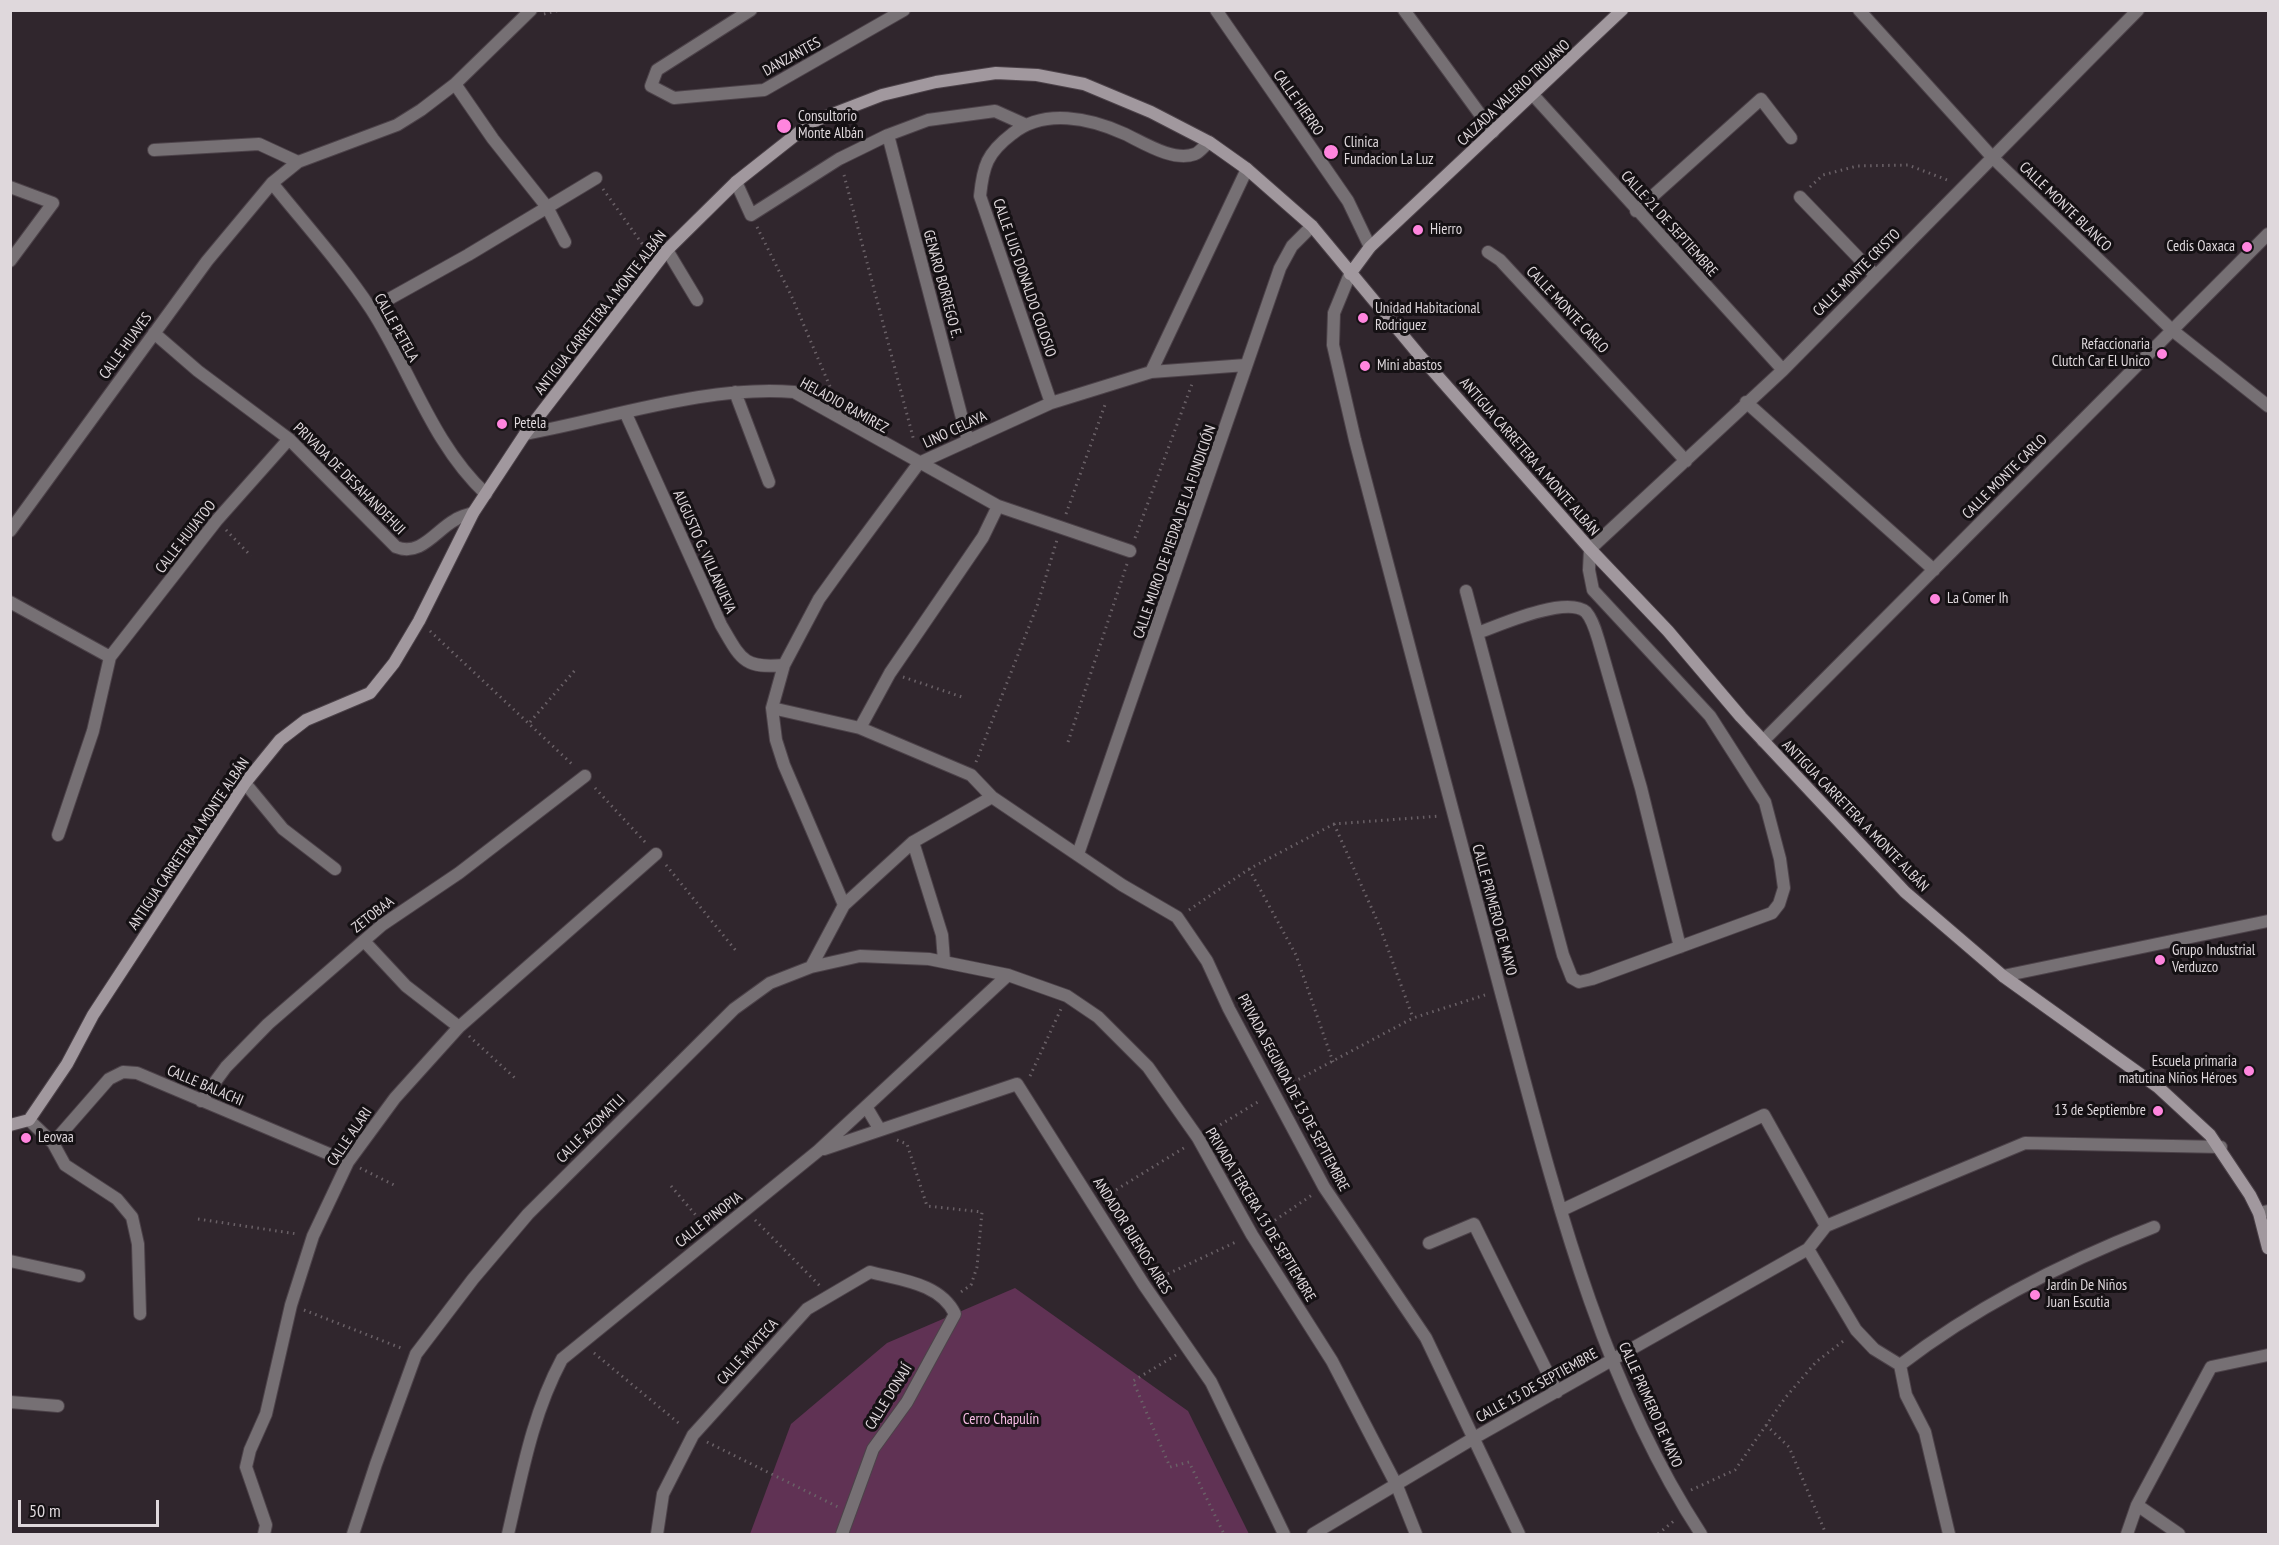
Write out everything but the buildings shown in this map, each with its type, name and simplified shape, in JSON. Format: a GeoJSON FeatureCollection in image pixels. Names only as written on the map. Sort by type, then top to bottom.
{"type":"FeatureCollection","features":[{"type":"Feature","properties":{"kind":"street","name":"CALLE HUAVES"},"geometry":{"type":"LineString","coordinates":[[10,531],[207,261],[272,183],[298,162],[397,125],[455,84],[531,10]]}},
{"type":"Feature","properties":{"kind":"street","name":"DANZANTES"},"geometry":{"type":"LineString","coordinates":[[751,10],[657,70],[651,86],[674,98],[764,90],[904,10]]}},
{"type":"Feature","properties":{"kind":"street","name":"CALLE HIERRO"},"geometry":{"type":"LineString","coordinates":[[1216,10],[1348,201],[1370,247]]}},
{"type":"Feature","properties":{"kind":"street"},"geometry":{"type":"LineString","coordinates":[[1404,10],[1493,132]]}},
{"type":"Feature","properties":{"kind":"street","name":"CALLE MONTE BLANCO"},"geometry":{"type":"LineString","coordinates":[[1858,10],[1993,158],[2172,330],[2268,406]]}},
{"type":"Feature","properties":{"kind":"street","name":"CALLE MONTE CRISTO"},"geometry":{"type":"LineString","coordinates":[[1590,549],[1783,370],[1875,274],[1966,188],[2138,10]]}},
{"type":"Feature","properties":{"kind":"street","name":"CALZADA VALERIO TRUJANO"},"geometry":{"type":"LineString","coordinates":[[1350,274],[1370,247],[1534,96],[1618,12]]}},
{"type":"Feature","properties":{"kind":"street","name":"ANTIGUA CARRETERA A MONTE ALBÁN"},"geometry":{"type":"LineString","coordinates":[[29,1120],[67,1064],[93,1015],[245,783],[280,740],[306,720],[370,693],[394,663],[419,621],[473,513],[525,434],[667,250],[736,182],[812,122],[882,95],[936,82],[996,73],[1037,75],[1084,84],[1151,112],[1209,142],[1247,169],[1312,226],[1350,274],[1590,549],[1668,631],[1763,741],[1905,892],[2003,976],[2158,1087],[2221,1147],[2264,1212],[2268,1248]]}},
{"type":"Feature","properties":{"kind":"street"},"geometry":{"type":"LineString","coordinates":[[455,84],[493,139],[547,207],[565,242]]}},
{"type":"Feature","properties":{"kind":"street","name":"CALLE 21 DE SEPTIEMBRE"},"geometry":{"type":"LineString","coordinates":[[1534,96],[1636,211],[1783,370]]}},
{"type":"Feature","properties":{"kind":"street"},"geometry":{"type":"LineString","coordinates":[[1636,211],[1761,99],[1791,138]]}},
{"type":"Feature","properties":{"kind":"street"},"geometry":{"type":"LineString","coordinates":[[736,182],[751,215],[839,159],[888,135],[928,120],[995,111],[1024,124]]}},
{"type":"Feature","properties":{"kind":"street","name":"CALLE LUIS DONALDO COLOSIO"},"geometry":{"type":"LineString","coordinates":[[1051,403],[980,196],[982,168],[999,143],[1024,124],[1054,117],[1072,118],[1122,132],[1158,150],[1182,156],[1196,154],[1209,142]]}},
{"type":"Feature","properties":{"kind":"street","name":"GENARO BORREGO E."},"geometry":{"type":"LineString","coordinates":[[888,135],[968,441]]}},
{"type":"Feature","properties":{"kind":"street"},"geometry":{"type":"LineString","coordinates":[[154,150],[259,144],[298,162]]}},
{"type":"Feature","properties":{"kind":"street"},"geometry":{"type":"LineString","coordinates":[[1151,372],[1247,169]]}},
{"type":"Feature","properties":{"kind":"street"},"geometry":{"type":"LineString","coordinates":[[371,309],[468,255],[596,178]]}},
{"type":"Feature","properties":{"kind":"street","name":"CALLE PETELA"},"geometry":{"type":"LineString","coordinates":[[272,183],[371,309],[412,387],[468,477],[486,494]]}},
{"type":"Feature","properties":{"kind":"street"},"geometry":{"type":"LineString","coordinates":[[10,187],[53,203],[10,261]]}},
{"type":"Feature","properties":{"kind":"street"},"geometry":{"type":"LineString","coordinates":[[1800,197],[1875,274]]}},
{"type":"Feature","properties":{"kind":"street","name":"CALLE MURO DE PIEDRA DE LA FUNDICIÓN"},"geometry":{"type":"LineString","coordinates":[[1078,854],[1217,458],[1280,268],[1292,246],[1312,226]]}},
{"type":"Feature","properties":{"kind":"street","name":"CALLE MONTE CARLO"},"geometry":{"type":"LineString","coordinates":[[1763,741],[2268,234]]}},
{"type":"Feature","properties":{"kind":"street"},"geometry":{"type":"LineString","coordinates":[[667,250],[697,300]]}},
{"type":"Feature","properties":{"kind":"street","name":"CALLE MONTE CARLO"},"geometry":{"type":"LineString","coordinates":[[1488,252],[1500,260],[1686,461]]}},
{"type":"Feature","properties":{"kind":"street","name":"CALLE PRIMERO DE MAYO"},"geometry":{"type":"LineString","coordinates":[[1350,274],[1335,314],[1333,345],[1354,440],[1500,990],[1562,1210],[1612,1362],[1667,1478],[1701,1534]]}},
{"type":"Feature","properties":{"kind":"street","name":"PRIVADA DE DESAHANDEHUI"},"geometry":{"type":"LineString","coordinates":[[154,333],[198,371],[289,439],[396,547],[405,551],[419,547],[454,520],[473,513]]}},
{"type":"Feature","properties":{"kind":"street","name":"LINO CELAYA"},"geometry":{"type":"LineString","coordinates":[[772,708],[784,665],[819,599],[920,463],[1051,403],[1151,372],[1246,365]]}},
{"type":"Feature","properties":{"kind":"street","name":"HELADIO RAMIREZ"},"geometry":{"type":"LineString","coordinates":[[525,434],[735,392],[759,389],[794,392],[998,506],[1130,551]]}},
{"type":"Feature","properties":{"kind":"street"},"geometry":{"type":"LineString","coordinates":[[735,392],[769,482]]}},
{"type":"Feature","properties":{"kind":"street"},"geometry":{"type":"LineString","coordinates":[[1746,402],[1934,570]]}},
{"type":"Feature","properties":{"kind":"street","name":"AUGUSTO G. VILLANUEVA"},"geometry":{"type":"LineString","coordinates":[[626,414],[721,626],[735,649],[748,663],[761,667],[784,665]]}},
{"type":"Feature","properties":{"kind":"street","name":"CALLE HUIJATOO"},"geometry":{"type":"LineString","coordinates":[[58,835],[93,731],[110,657],[217,520],[289,439]]}},
{"type":"Feature","properties":{"kind":"street"},"geometry":{"type":"LineString","coordinates":[[860,728],[890,673],[982,537],[998,506]]}},
{"type":"Feature","properties":{"kind":"street"},"geometry":{"type":"LineString","coordinates":[[1466,591],[1560,944],[1572,978],[1579,982],[1592,979],[1772,913],[1779,904],[1784,888],[1780,859],[1764,802],[1710,716],[1593,590],[1588,570],[1590,549]]}},
{"type":"Feature","properties":{"kind":"street"},"geometry":{"type":"LineString","coordinates":[[10,602],[110,657]]}},
{"type":"Feature","properties":{"kind":"street"},"geometry":{"type":"LineString","coordinates":[[1478,633],[1559,607],[1576,606],[1590,619],[1599,642],[1641,788],[1680,947]]}},
{"type":"Feature","properties":{"kind":"street"},"geometry":{"type":"LineString","coordinates":[[844,905],[784,765],[776,740],[772,708],[860,728],[971,775]]}},
{"type":"Feature","properties":{"kind":"street","name":"PRIVADA SEGUNDA DE 13 DE SEPTIEMBRE"},"geometry":{"type":"LineString","coordinates":[[971,775],[992,797],[1122,885],[1177,917],[1207,961],[1229,1009],[1276,1092],[1324,1187],[1426,1338],[1519,1534]]}},
{"type":"Feature","properties":{"kind":"street","name":"ZETOBAA"},"geometry":{"type":"LineString","coordinates":[[201,1101],[226,1067],[268,1024],[382,925],[459,873],[585,776]]}},
{"type":"Feature","properties":{"kind":"street"},"geometry":{"type":"LineString","coordinates":[[245,783],[283,829],[335,869]]}},
{"type":"Feature","properties":{"kind":"street"},"geometry":{"type":"LineString","coordinates":[[811,967],[844,905],[914,842],[992,797]]}},
{"type":"Feature","properties":{"kind":"street"},"geometry":{"type":"LineString","coordinates":[[914,842],[942,935],[944,961]]}},
{"type":"Feature","properties":{"kind":"street","name":"CALLE ALARI"},"geometry":{"type":"LineString","coordinates":[[264,1534],[266,1526],[246,1467],[266,1414],[291,1305],[313,1236],[348,1161],[395,1098],[459,1027],[656,854]]}},
{"type":"Feature","properties":{"kind":"street"},"geometry":{"type":"LineString","coordinates":[[2003,976],[2268,921]]}},
{"type":"Feature","properties":{"kind":"street"},"geometry":{"type":"LineString","coordinates":[[364,941],[406,986],[459,1027]]}},
{"type":"Feature","properties":{"kind":"street","name":"CALLE AZOMATLI"},"geometry":{"type":"LineString","coordinates":[[353,1534],[416,1354],[473,1279],[528,1214],[734,1009],[770,983],[811,967],[860,956],[944,961],[1008,975]]}},
{"type":"Feature","properties":{"kind":"street","name":"PRIVADA TERCERA 13 DE SEPTIEMBRE"},"geometry":{"type":"LineString","coordinates":[[1008,975],[1067,996],[1098,1017],[1148,1067],[1198,1138],[1252,1235],[1332,1361],[1397,1486],[1416,1534]]}},
{"type":"Feature","properties":{"kind":"street","name":"CALLE PINOPIA"},"geometry":{"type":"LineString","coordinates":[[508,1534],[531,1430],[561,1359],[583,1344],[818,1151],[1008,975]]}},
{"type":"Feature","properties":{"kind":"street","name":"CALLE BALACHI"},"geometry":{"type":"LineString","coordinates":[[53,1143],[109,1079],[123,1072],[138,1073],[348,1161]]}},
{"type":"Feature","properties":{"kind":"street"},"geometry":{"type":"LineString","coordinates":[[818,1151],[1017,1084]]}},
{"type":"Feature","properties":{"kind":"street","name":"ANDADOR BUENOS AIRES"},"geometry":{"type":"LineString","coordinates":[[1017,1084],[1211,1382],[1284,1534]]}},
{"type":"Feature","properties":{"kind":"street"},"geometry":{"type":"LineString","coordinates":[[867,1108],[880,1130]]}},
{"type":"Feature","properties":{"kind":"street"},"geometry":{"type":"LineString","coordinates":[[1562,1210],[1764,1115],[1826,1226]]}},
{"type":"Feature","properties":{"kind":"street"},"geometry":{"type":"LineString","coordinates":[[10,1125],[29,1120],[53,1143],[65,1165],[117,1199],[132,1217],[138,1244],[140,1314]]}},
{"type":"Feature","properties":{"kind":"street"},"geometry":{"type":"LineString","coordinates":[[1948,1534],[1925,1432],[1906,1395],[1900,1365],[1874,1349],[1856,1330],[1808,1249],[1826,1226],[2025,1143],[2221,1147]]}},
{"type":"Feature","properties":{"kind":"street"},"geometry":{"type":"LineString","coordinates":[[1429,1243],[1474,1224],[1557,1392]]}},
{"type":"Feature","properties":{"kind":"street"},"geometry":{"type":"LineString","coordinates":[[1900,1365],[1947,1329],[2061,1266],[2154,1227]]}},
{"type":"Feature","properties":{"kind":"street","name":"CALLE 13 DE SEPTIEMBRE"},"geometry":{"type":"LineString","coordinates":[[1313,1534],[1474,1438],[1612,1362],[1808,1249]]}},
{"type":"Feature","properties":{"kind":"street"},"geometry":{"type":"LineString","coordinates":[[10,1261],[79,1276]]}},
{"type":"Feature","properties":{"kind":"street","name":"CALLE MIXTECA"},"geometry":{"type":"LineString","coordinates":[[657,1534],[663,1494],[693,1435],[807,1309],[870,1272],[929,1287],[948,1300]]}},
{"type":"Feature","properties":{"kind":"street","name":"CALLE DONAJÍ"},"geometry":{"type":"LineString","coordinates":[[842,1534],[873,1449],[907,1402],[955,1314],[948,1300]]}},
{"type":"Feature","properties":{"kind":"street"},"geometry":{"type":"LineString","coordinates":[[2127,1534],[2137,1505],[2211,1366],[2268,1355]]}},
{"type":"Feature","properties":{"kind":"street"},"geometry":{"type":"LineString","coordinates":[[10,1402],[58,1406]]}},
{"type":"Feature","properties":{"kind":"street"},"geometry":{"type":"LineString","coordinates":[[2137,1505],[2179,1534]]}},
{"type":"Feature","properties":{"kind":"path"},"geometry":{"type":"LineString","coordinates":[[839,159],[920,463]]}},
{"type":"Feature","properties":{"kind":"path"},"geometry":{"type":"LineString","coordinates":[[1800,197],[1822,175],[1857,166],[1908,165],[1966,188]]}},
{"type":"Feature","properties":{"kind":"path"},"geometry":{"type":"LineString","coordinates":[[596,178],[656,264]]}},
{"type":"Feature","properties":{"kind":"path"},"geometry":{"type":"LineString","coordinates":[[751,215],[800,316],[842,419]]}},
{"type":"Feature","properties":{"kind":"path"},"geometry":{"type":"LineString","coordinates":[[971,775],[1037,606],[1061,528],[1112,384]]}},
{"type":"Feature","properties":{"kind":"path"},"geometry":{"type":"LineString","coordinates":[[217,520],[251,556]]}},
{"type":"Feature","properties":{"kind":"path"},"geometry":{"type":"LineString","coordinates":[[419,621],[530,722],[585,776]]}},
{"type":"Feature","properties":{"kind":"path"},"geometry":{"type":"LineString","coordinates":[[530,722],[576,669]]}},
{"type":"Feature","properties":{"kind":"path"},"geometry":{"type":"LineString","coordinates":[[890,673],[965,698]]}},
{"type":"Feature","properties":{"kind":"path"},"geometry":{"type":"LineString","coordinates":[[1177,917],[1249,869],[1335,824],[1453,815]]}},
{"type":"Feature","properties":{"kind":"path"},"geometry":{"type":"LineString","coordinates":[[1335,824],[1380,927],[1413,1018]]}},
{"type":"Feature","properties":{"kind":"path"},"geometry":{"type":"LineString","coordinates":[[1249,869],[1296,955],[1333,1062]]}},
{"type":"Feature","properties":{"kind":"path"},"geometry":{"type":"LineString","coordinates":[[1094,1204],[1276,1092],[1413,1018],[1500,990]]}},
{"type":"Feature","properties":{"kind":"path"},"geometry":{"type":"LineString","coordinates":[[1017,1084],[1029,1077],[1067,996]]}},
{"type":"Feature","properties":{"kind":"path"},"geometry":{"type":"LineString","coordinates":[[459,1027],[516,1079]]}},
{"type":"Feature","properties":{"kind":"path"},"geometry":{"type":"LineString","coordinates":[[880,1130],[907,1144],[927,1206],[982,1212],[980,1245],[971,1285],[948,1300]]}},
{"type":"Feature","properties":{"kind":"path"},"geometry":{"type":"LineString","coordinates":[[348,1161],[396,1186]]}},
{"type":"Feature","properties":{"kind":"path"},"geometry":{"type":"LineString","coordinates":[[671,1186],[713,1235]]}},
{"type":"Feature","properties":{"kind":"path"},"geometry":{"type":"LineString","coordinates":[[746,1210],[829,1296]]}},
{"type":"Feature","properties":{"kind":"path"},"geometry":{"type":"LineString","coordinates":[[198,1219],[313,1236]]}},
{"type":"Feature","properties":{"kind":"path"},"geometry":{"type":"LineString","coordinates":[[291,1305],[416,1354]]}},
{"type":"Feature","properties":{"kind":"path"},"geometry":{"type":"LineString","coordinates":[[1678,1496],[1735,1470],[1766,1425],[1816,1362],[1856,1330]]}},
{"type":"Feature","properties":{"kind":"path"},"geometry":{"type":"LineString","coordinates":[[1188,1348],[1133,1380],[1170,1467],[1189,1462],[1224,1534]]}},
{"type":"Feature","properties":{"kind":"path"},"geometry":{"type":"LineString","coordinates":[[1766,1425],[1789,1447],[1826,1534]]}},
{"type":"Feature","properties":{"kind":"path"},"geometry":{"type":"LineString","coordinates":[[1658,1534],[1686,1512]]}},
{"type":"Feature","properties":{"kind":"green space","name":"Cerro Chapulín"},"geometry":{"type":"Polygon","coordinates":[[[1015,1288],[1188,1411],[1249,1534],[750,1534],[791,1424],[887,1343],[1015,1288]]]}},
{"type":"Feature","properties":{"kind":"place","name":"Consultorio Monte Albán"},"geometry":{"type":"Point","coordinates":[784,126]}},
{"type":"Feature","properties":{"kind":"place","name":"Clinica Fundacion La Luz"},"geometry":{"type":"Point","coordinates":[1331,152]}},
{"type":"Feature","properties":{"kind":"place","name":"Hierro"},"geometry":{"type":"Point","coordinates":[1418,230]}},
{"type":"Feature","properties":{"kind":"place","name":"Cedis Oaxaca"},"geometry":{"type":"Point","coordinates":[2247,247]}},
{"type":"Feature","properties":{"kind":"place","name":"Unidad Habitacional Rodriguez"},"geometry":{"type":"Point","coordinates":[1363,318]}},
{"type":"Feature","properties":{"kind":"place","name":"Refaccionaria Clutch Car El Unico"},"geometry":{"type":"Point","coordinates":[2162,354]}},
{"type":"Feature","properties":{"kind":"place","name":"Mini abastos"},"geometry":{"type":"Point","coordinates":[1365,366]}},
{"type":"Feature","properties":{"kind":"place","name":"Petela"},"geometry":{"type":"Point","coordinates":[502,424]}},
{"type":"Feature","properties":{"kind":"place","name":"La Comer Ih"},"geometry":{"type":"Point","coordinates":[1935,599]}},
{"type":"Feature","properties":{"kind":"place","name":"Grupo Industrial Verduzco"},"geometry":{"type":"Point","coordinates":[2160,960]}},
{"type":"Feature","properties":{"kind":"place","name":"Escuela primaria matutina Niños Héroes"},"geometry":{"type":"Point","coordinates":[2249,1071]}},
{"type":"Feature","properties":{"kind":"place","name":"13 de Septiembre"},"geometry":{"type":"Point","coordinates":[2158,1111]}},
{"type":"Feature","properties":{"kind":"place","name":"Leovaa"},"geometry":{"type":"Point","coordinates":[26,1138]}},
{"type":"Feature","properties":{"kind":"place","name":"Jardin De Niños Juan Escutia"},"geometry":{"type":"Point","coordinates":[2035,1295]}}]}
